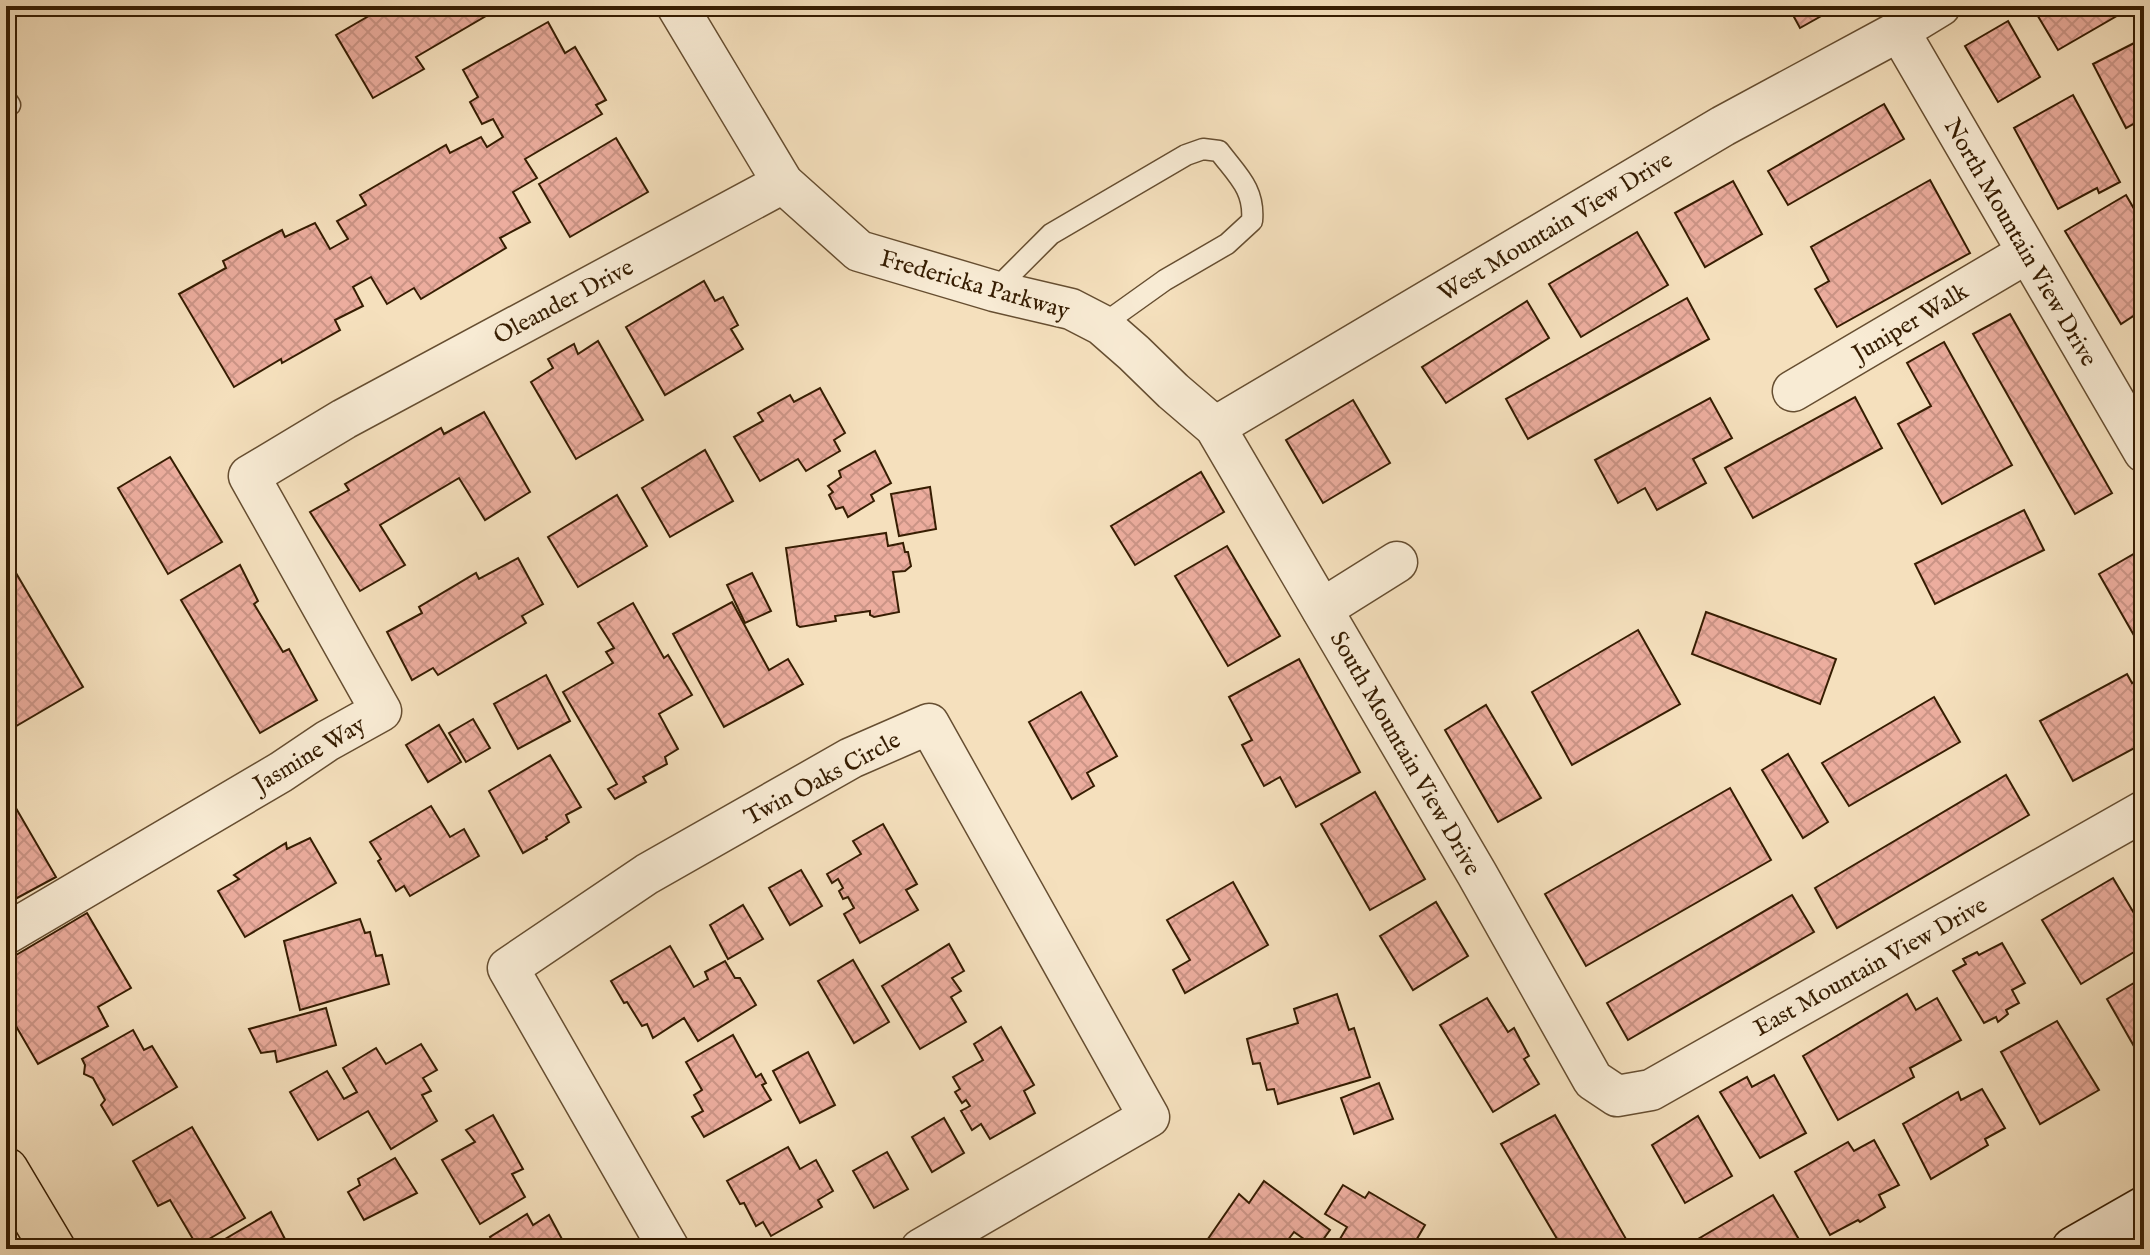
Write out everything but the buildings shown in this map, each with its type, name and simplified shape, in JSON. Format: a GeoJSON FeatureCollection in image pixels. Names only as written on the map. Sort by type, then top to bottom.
{"type":"FeatureCollection","features":[{"type":"Feature","properties":{"kind":"main road"},"geometry":{"type":"LineString","coordinates":[[6,1170],[53,1249]]}},
{"type":"Feature","properties":{"kind":"street","name":"Fredericka Parkway"},"geometry":{"type":"LineString","coordinates":[[677,6],[783,183],[859,251],[994,291],[1071,309],[1102,325],[1215,427]]}},
{"type":"Feature","properties":{"kind":"street","name":"West Mountain View Drive"},"geometry":{"type":"LineString","coordinates":[[1215,427],[1723,126],[1940,6]]}},
{"type":"Feature","properties":{"kind":"street","name":"North Mountain View Drive"},"geometry":{"type":"LineString","coordinates":[[1899,31],[2144,452]]}},
{"type":"Feature","properties":{"kind":"street","name":"Oleander Drive"},"geometry":{"type":"LineString","coordinates":[[249,476],[344,419],[783,183]]}},
{"type":"Feature","properties":{"kind":"street","name":"Juniper Walk"},"geometry":{"type":"LineString","coordinates":[[1793,391],[2027,253]]}},
{"type":"Feature","properties":{"kind":"street","name":"South Mountain View Drive"},"geometry":{"type":"LineString","coordinates":[[1215,427],[1477,874],[1593,1080]]}},
{"type":"Feature","properties":{"kind":"street","name":"Jasmine Way"},"geometry":{"type":"LineString","coordinates":[[6,934],[381,711],[249,476]]}},
{"type":"Feature","properties":{"kind":"street"},"geometry":{"type":"LineString","coordinates":[[1322,609],[1397,562]]}},
{"type":"Feature","properties":{"kind":"street","name":"Twin Oaks Circle"},"geometry":{"type":"LineString","coordinates":[[669,1249],[508,968],[647,874],[851,758],[929,724],[1149,1117],[921,1249]]}},
{"type":"Feature","properties":{"kind":"street","name":"East Mountain View Drive"},"geometry":{"type":"LineString","coordinates":[[1593,1080],[1617,1096],[1651,1090],[2144,811]]}},
{"type":"Feature","properties":{"kind":"street"},"geometry":{"type":"LineString","coordinates":[[2074,1249],[2144,1209]]}},
{"type":"Feature","properties":{"kind":"lane"},"geometry":{"type":"LineString","coordinates":[[994,291],[1051,234],[1186,155],[1203,149],[1219,151],[1250,194],[1252,221],[1227,244],[1165,280],[1102,325]]}}]}
